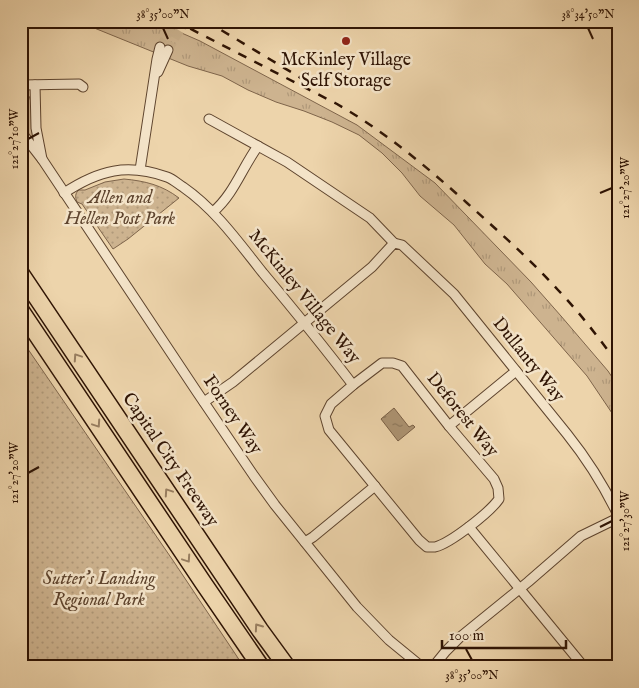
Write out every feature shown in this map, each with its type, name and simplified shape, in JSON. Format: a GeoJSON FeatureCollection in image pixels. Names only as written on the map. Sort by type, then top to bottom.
{"type":"FeatureCollection","features":[{"type":"Feature","properties":{"kind":"highway","name":"Capital City Freeway"},"geometry":{"type":"LineString","coordinates":[[21,274],[260,630],[287,667]]}},
{"type":"Feature","properties":{"kind":"highway"},"geometry":{"type":"LineString","coordinates":[[21,311],[261,667]]}},
{"type":"Feature","properties":{"kind":"street"},"geometry":{"type":"LineString","coordinates":[[140,170],[157,59],[164,48]]}},
{"type":"Feature","properties":{"kind":"street"},"geometry":{"type":"LineString","coordinates":[[21,85],[79,84],[83,87]]}},
{"type":"Feature","properties":{"kind":"street","name":"Forney Way"},"geometry":{"type":"LineString","coordinates":[[35,85],[36,128],[42,159]]}},
{"type":"Feature","properties":{"kind":"street","name":"Dullanty Way"},"geometry":{"type":"LineString","coordinates":[[209,119],[287,162],[370,218],[394,243],[402,245],[454,294],[585,457],[609,497],[618,517]]}},
{"type":"Feature","properties":{"kind":"street","name":"Forney Way"},"geometry":{"type":"LineString","coordinates":[[21,132],[42,159],[275,505],[357,607],[389,640],[422,667]]}},
{"type":"Feature","properties":{"kind":"street"},"geometry":{"type":"LineString","coordinates":[[213,212],[231,191],[258,146]]}},
{"type":"Feature","properties":{"kind":"street","name":"McKinley Village Way"},"geometry":{"type":"LineString","coordinates":[[64,193],[78,183],[96,175],[112,171],[140,170],[169,178],[193,194],[213,212],[353,385],[331,404],[325,416],[329,430],[419,540],[427,547],[435,547],[445,543],[469,527]]}},
{"type":"Feature","properties":{"kind":"street"},"geometry":{"type":"LineString","coordinates":[[204,402],[233,382],[372,268],[394,243]]}},
{"type":"Feature","properties":{"kind":"street","name":"Deforest Way"},"geometry":{"type":"LineString","coordinates":[[353,385],[382,363],[393,363],[402,366],[494,479],[498,488],[499,499],[494,506],[469,527]]}},
{"type":"Feature","properties":{"kind":"street"},"geometry":{"type":"LineString","coordinates":[[449,426],[516,371]]}},
{"type":"Feature","properties":{"kind":"street"},"geometry":{"type":"LineString","coordinates":[[305,542],[375,486]]}},
{"type":"Feature","properties":{"kind":"street"},"geometry":{"type":"LineString","coordinates":[[433,667],[459,638],[582,536],[618,517]]}},
{"type":"Feature","properties":{"kind":"street"},"geometry":{"type":"LineString","coordinates":[[469,527],[584,667]]}},
{"type":"Feature","properties":{"kind":"green space"},"geometry":{"type":"Polygon","coordinates":[[[77,21],[154,21],[200,41],[357,125],[435,183],[531,282],[561,316],[608,371],[618,386],[618,422],[587,376],[507,284],[485,264],[454,225],[420,196],[402,173],[382,153],[359,135],[332,122],[248,90],[222,76],[188,66],[77,21]]]}},
{"type":"Feature","properties":{"kind":"green space"},"geometry":{"type":"Polygon","coordinates":[[[21,91],[29,96],[32,105],[35,145],[21,124],[21,91]]]}},
{"type":"Feature","properties":{"kind":"green space","name":"Allen and Hellen Post Park"},"geometry":{"type":"Polygon","coordinates":[[[124,179],[153,184],[179,198],[113,249],[82,204],[77,202],[76,195],[79,190],[85,190],[105,182],[124,179]]]}},
{"type":"Feature","properties":{"kind":"green space","name":"Sutter's Landing Regional Park"},"geometry":{"type":"Polygon","coordinates":[[[21,339],[174,562],[244,667],[21,667],[21,339]]]}},
{"type":"Feature","properties":{"kind":"water"},"geometry":{"type":"Polygon","coordinates":[[[394,408],[409,427],[413,425],[415,427],[398,441],[381,419],[394,408]]]}},
{"type":"Feature","properties":{"kind":"tunnel"},"geometry":{"type":"LineString","coordinates":[[160,47],[176,21]]}},
{"type":"Feature","properties":{"kind":"tunnel"},"geometry":{"type":"LineString","coordinates":[[168,50],[187,21]]}},
{"type":"Feature","properties":{"kind":"railway"},"geometry":{"type":"LineString","coordinates":[[174,21],[337,104],[405,150],[536,267],[582,317],[618,364]]}},
{"type":"Feature","properties":{"kind":"railway"},"geometry":{"type":"LineString","coordinates":[[206,21],[301,78]]}},
{"type":"Feature","properties":{"kind":"place","name":"McKinley Village Self Storage"},"geometry":{"type":"Point","coordinates":[346,41]}}]}
